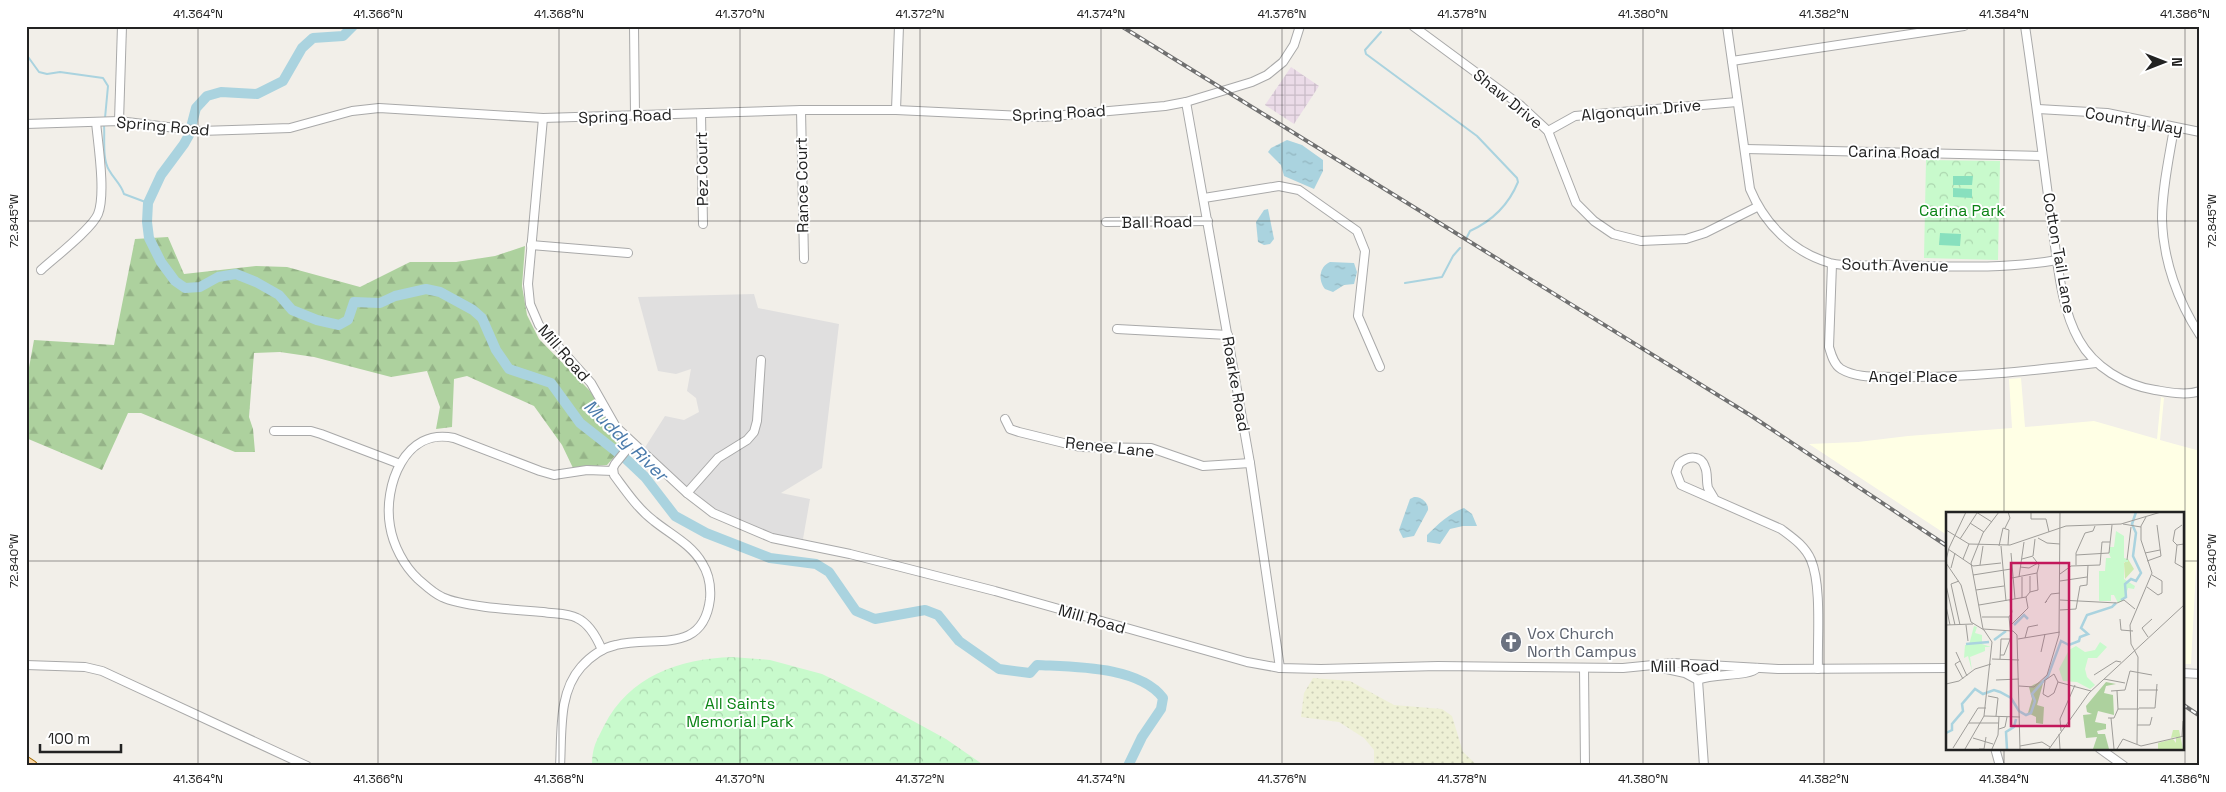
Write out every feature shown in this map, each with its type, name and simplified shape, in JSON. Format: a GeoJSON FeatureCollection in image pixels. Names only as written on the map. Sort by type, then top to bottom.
{"type":"FeatureCollection","features":[{"type":"Feature","properties":{"kind":"main road"},"geometry":{"type":"LineString","coordinates":[[26,762],[32,766]]}},
{"type":"Feature","properties":{"kind":"street"},"geometry":{"type":"LineString","coordinates":[[119,121],[122,26]]}},
{"type":"Feature","properties":{"kind":"street"},"geometry":{"type":"LineString","coordinates":[[634,26],[635,115]]}},
{"type":"Feature","properties":{"kind":"street"},"geometry":{"type":"LineString","coordinates":[[896,110],[899,26]]}},
{"type":"Feature","properties":{"kind":"street","name":"Spring Road"},"geometry":{"type":"LineString","coordinates":[[26,124],[119,121],[195,131],[290,128],[352,111],[380,108],[543,118],[801,110],[896,110],[1042,117],[1165,106],[1186,102],[1259,79],[1272,71],[1288,55],[1297,38],[1300,26]]}},
{"type":"Feature","properties":{"kind":"street","name":"Shaw Drive"},"geometry":{"type":"LineString","coordinates":[[1414,26],[1520,105],[1548,131],[1576,203],[1594,221],[1613,234],[1641,241],[1686,239],[1705,234],[1757,207]]}},
{"type":"Feature","properties":{"kind":"street","name":"South Avenue"},"geometry":{"type":"LineString","coordinates":[[1728,26],[1750,189],[1757,207],[1781,236],[1802,251],[1832,264],[2005,267],[2057,260]]}},
{"type":"Feature","properties":{"kind":"street"},"geometry":{"type":"LineString","coordinates":[[1732,61],[1964,26]]}},
{"type":"Feature","properties":{"kind":"street","name":"Cotton Tail Lane"},"geometry":{"type":"LineString","coordinates":[[2025,26],[2038,109],[2042,156],[2057,260],[2069,318],[2079,340],[2096,363],[2134,386],[2170,392],[2200,391]]}},
{"type":"Feature","properties":{"kind":"street","name":"Roarke Road"},"geometry":{"type":"LineString","coordinates":[[1186,102],[1250,463],[1280,668]]}},
{"type":"Feature","properties":{"kind":"street","name":"Algonquin Drive"},"geometry":{"type":"LineString","coordinates":[[1548,131],[1574,116],[1737,102]]}},
{"type":"Feature","properties":{"kind":"street","name":"Country Way"},"geometry":{"type":"LineString","coordinates":[[2038,109],[2107,113],[2200,132]]}},
{"type":"Feature","properties":{"kind":"street","name":"Rance Court"},"geometry":{"type":"LineString","coordinates":[[801,110],[804,259]]}},
{"type":"Feature","properties":{"kind":"street","name":"Pez Court"},"geometry":{"type":"LineString","coordinates":[[701,114],[703,224]]}},
{"type":"Feature","properties":{"kind":"street","name":"Mill Road"},"geometry":{"type":"LineString","coordinates":[[543,118],[528,292],[530,304],[539,325],[590,383],[616,427],[632,443],[687,493],[713,512],[772,538],[850,554],[995,591],[1247,662],[1280,668],[1623,668],[1682,663],[1757,668],[1946,668]]}},
{"type":"Feature","properties":{"kind":"street"},"geometry":{"type":"LineString","coordinates":[[40,270],[75,240],[98,214],[101,192],[96,122]]}},
{"type":"Feature","properties":{"kind":"street"},"geometry":{"type":"LineString","coordinates":[[2174,128],[2164,191],[2162,220],[2166,252],[2178,293],[2191,322],[2200,335]]}},
{"type":"Feature","properties":{"kind":"street","name":"Carina Road"},"geometry":{"type":"LineString","coordinates":[[1745,149],[2042,156]]}},
{"type":"Feature","properties":{"kind":"street"},"geometry":{"type":"LineString","coordinates":[[1204,198],[1279,186],[1299,190],[1357,231],[1365,251],[1358,316],[1380,367]]}},
{"type":"Feature","properties":{"kind":"street","name":"Ball Road"},"geometry":{"type":"LineString","coordinates":[[1106,222],[1208,221]]}},
{"type":"Feature","properties":{"kind":"street"},"geometry":{"type":"LineString","coordinates":[[532,245],[628,253]]}},
{"type":"Feature","properties":{"kind":"street","name":"Angel Place"},"geometry":{"type":"LineString","coordinates":[[1832,264],[1829,346],[1839,369],[1857,376],[1952,378],[2016,373],[2096,363]]}},
{"type":"Feature","properties":{"kind":"street"},"geometry":{"type":"LineString","coordinates":[[1117,329],[1228,335]]}},
{"type":"Feature","properties":{"kind":"street"},"geometry":{"type":"LineString","coordinates":[[687,493],[718,458],[747,440],[754,432],[757,421],[761,360]]}},
{"type":"Feature","properties":{"kind":"street","name":"Renee Lane"},"geometry":{"type":"LineString","coordinates":[[1005,419],[1010,428],[1019,432],[1080,447],[1151,448],[1202,466],[1250,463]]}},
{"type":"Feature","properties":{"kind":"street"},"geometry":{"type":"LineString","coordinates":[[274,431],[316,432],[400,464]]}},
{"type":"Feature","properties":{"kind":"street"},"geometry":{"type":"LineString","coordinates":[[560,766],[567,693],[581,668],[602,650],[624,643],[673,641],[688,636],[700,626],[706,615],[710,592],[706,570],[698,556],[642,510],[613,472],[587,470],[554,475],[444,436],[422,440],[412,447],[400,464],[390,496],[390,526],[401,557],[413,574],[443,598],[464,603],[577,618],[593,632],[602,650]]}},
{"type":"Feature","properties":{"kind":"street"},"geometry":{"type":"LineString","coordinates":[[613,472],[618,460],[632,443]]}},
{"type":"Feature","properties":{"kind":"street"},"geometry":{"type":"LineString","coordinates":[[1714,498],[1708,486],[1706,468],[1703,462],[1690,457],[1678,464],[1676,472],[1681,485],[1781,529],[1792,537],[1811,560],[1817,584],[1818,669]]}},
{"type":"Feature","properties":{"kind":"street"},"geometry":{"type":"LineString","coordinates":[[26,665],[84,667],[102,671],[308,766]]}},
{"type":"Feature","properties":{"kind":"street"},"geometry":{"type":"LineString","coordinates":[[1652,665],[1659,669],[1685,673],[1698,680],[1716,674],[1749,673],[1757,668]]}},
{"type":"Feature","properties":{"kind":"street"},"geometry":{"type":"LineString","coordinates":[[1584,668],[1585,766]]}},
{"type":"Feature","properties":{"kind":"street"},"geometry":{"type":"LineString","coordinates":[[2184,673],[2200,674]]}},
{"type":"Feature","properties":{"kind":"street"},"geometry":{"type":"LineString","coordinates":[[1698,680],[1704,766]]}},
{"type":"Feature","properties":{"kind":"street"},"geometry":{"type":"LineString","coordinates":[[1996,750],[2000,766]]}},
{"type":"Feature","properties":{"kind":"street"},"geometry":{"type":"LineString","coordinates":[[2102,750],[2124,766]]}},
{"type":"Feature","properties":{"kind":"shaded area"},"geometry":{"type":"Polygon","coordinates":[[[1291,67],[1319,86],[1294,124],[1265,105],[1291,67]]]}},
{"type":"Feature","properties":{"kind":"shaded area"},"geometry":{"type":"Polygon","coordinates":[[[754,294],[758,308],[839,324],[822,468],[781,493],[810,499],[803,539],[768,533],[721,513],[682,484],[644,449],[665,416],[684,420],[699,412],[696,398],[687,391],[691,369],[676,374],[658,371],[638,297],[754,294]]]}},
{"type":"Feature","properties":{"kind":"shaded area"},"geometry":{"type":"Polygon","coordinates":[[[2021,378],[2025,427],[2094,421],[2157,439],[2161,397],[2164,398],[2160,440],[2200,451],[2191,664],[2184,664],[2184,512],[1946,512],[1946,534],[1809,444],[1858,442],[2012,428],[2009,379],[2021,378]]]}},
{"type":"Feature","properties":{"kind":"shaded area"},"geometry":{"type":"Polygon","coordinates":[[[1313,678],[1350,681],[1394,705],[1442,709],[1452,716],[1463,752],[1478,766],[1374,766],[1374,750],[1364,738],[1339,722],[1301,717],[1304,693],[1313,678]]]}},
{"type":"Feature","properties":{"kind":"green space","name":"Carina Park"},"geometry":{"type":"Polygon","coordinates":[[[1926,160],[2000,161],[1998,260],[1924,258],[1926,160]]]}},
{"type":"Feature","properties":{"kind":"green space"},"geometry":{"type":"Polygon","coordinates":[[[1953,176],[1973,176],[1972,185],[1953,185],[1953,176]]]}},
{"type":"Feature","properties":{"kind":"green space"},"geometry":{"type":"Polygon","coordinates":[[[1953,188],[1972,189],[1972,198],[1953,197],[1953,188]]]}},
{"type":"Feature","properties":{"kind":"green space"},"geometry":{"type":"Polygon","coordinates":[[[1940,233],[1961,234],[1960,246],[1939,245],[1940,233]]]}},
{"type":"Feature","properties":{"kind":"green space"},"geometry":{"type":"Polygon","coordinates":[[[168,237],[184,274],[256,266],[287,267],[360,287],[410,262],[456,262],[495,256],[525,246],[522,286],[527,315],[539,339],[591,392],[622,443],[622,448],[607,465],[573,468],[562,445],[534,406],[467,376],[454,379],[452,427],[436,429],[440,407],[427,371],[391,377],[314,357],[280,352],[254,353],[249,417],[253,429],[255,452],[235,452],[141,413],[128,413],[102,470],[26,438],[26,384],[34,340],[114,345],[135,239],[168,237]]]}},
{"type":"Feature","properties":{"kind":"green space","name":"All Saints Memorial Park"},"geometry":{"type":"Polygon","coordinates":[[[732,657],[770,660],[822,674],[873,699],[946,739],[985,766],[592,766],[594,749],[604,726],[627,694],[658,674],[675,667],[712,658],[732,657]]]}},
{"type":"Feature","properties":{"kind":"water"},"geometry":{"type":"Polygon","coordinates":[[[1287,140],[1302,145],[1323,160],[1323,171],[1314,189],[1284,176],[1281,165],[1268,152],[1271,148],[1287,140]]]}},
{"type":"Feature","properties":{"kind":"water"},"geometry":{"type":"Polygon","coordinates":[[[1268,209],[1274,239],[1270,244],[1264,245],[1258,242],[1256,222],[1264,210],[1268,209]]]}},
{"type":"Feature","properties":{"kind":"water"},"geometry":{"type":"Polygon","coordinates":[[[1330,262],[1354,263],[1357,272],[1354,284],[1344,285],[1333,292],[1325,289],[1321,282],[1321,274],[1326,264],[1330,262]]]}},
{"type":"Feature","properties":{"kind":"water"},"geometry":{"type":"Polygon","coordinates":[[[1414,497],[1424,500],[1428,510],[1414,536],[1403,538],[1399,530],[1410,499],[1414,497]]]}},
{"type":"Feature","properties":{"kind":"water"},"geometry":{"type":"Polygon","coordinates":[[[1464,508],[1472,514],[1477,526],[1463,526],[1450,529],[1440,544],[1427,542],[1427,535],[1435,527],[1449,516],[1464,508]]]}},
{"type":"Feature","properties":{"kind":"waterway","name":"Muddy River"},"geometry":{"type":"LineString","coordinates":[[353,26],[343,36],[313,38],[302,48],[283,81],[257,94],[221,92],[207,96],[196,108],[189,135],[161,175],[148,203],[147,222],[149,238],[161,262],[175,281],[185,288],[200,287],[218,277],[236,274],[256,282],[279,295],[292,310],[317,320],[339,325],[348,320],[354,302],[380,303],[395,296],[426,289],[440,292],[473,310],[482,318],[496,350],[509,369],[551,383],[580,423],[626,459],[645,477],[675,516],[706,533],[770,558],[816,564],[829,572],[856,611],[875,619],[925,610],[938,615],[959,641],[999,669],[1030,673],[1037,665],[1105,670],[1122,674],[1152,687],[1163,698],[1161,709],[1142,737],[1128,766]]}},
{"type":"Feature","properties":{"kind":"waterway"},"geometry":{"type":"LineString","coordinates":[[1381,32],[1365,50],[1366,54],[1477,136],[1517,178],[1518,182],[1505,205],[1486,222],[1470,231],[1467,237]]}},
{"type":"Feature","properties":{"kind":"waterway"},"geometry":{"type":"LineString","coordinates":[[26,54],[39,72],[47,74],[60,72],[103,78],[108,86],[105,118]]}},
{"type":"Feature","properties":{"kind":"waterway"},"geometry":{"type":"LineString","coordinates":[[104,125],[105,154],[109,170],[124,194],[148,203]]}},
{"type":"Feature","properties":{"kind":"waterway"},"geometry":{"type":"LineString","coordinates":[[1405,283],[1442,277],[1453,256],[1460,248]]}},
{"type":"Feature","properties":{"kind":"railway"},"geometry":{"type":"LineString","coordinates":[[1121,26],[1750,415],[1946,545]]}},
{"type":"Feature","properties":{"kind":"railway"},"geometry":{"type":"LineString","coordinates":[[2184,705],[2200,716]]}},
{"type":"Feature","properties":{"kind":"place","name":"Vox Church North Campus"},"geometry":{"type":"Point","coordinates":[1511,642]}}]}
